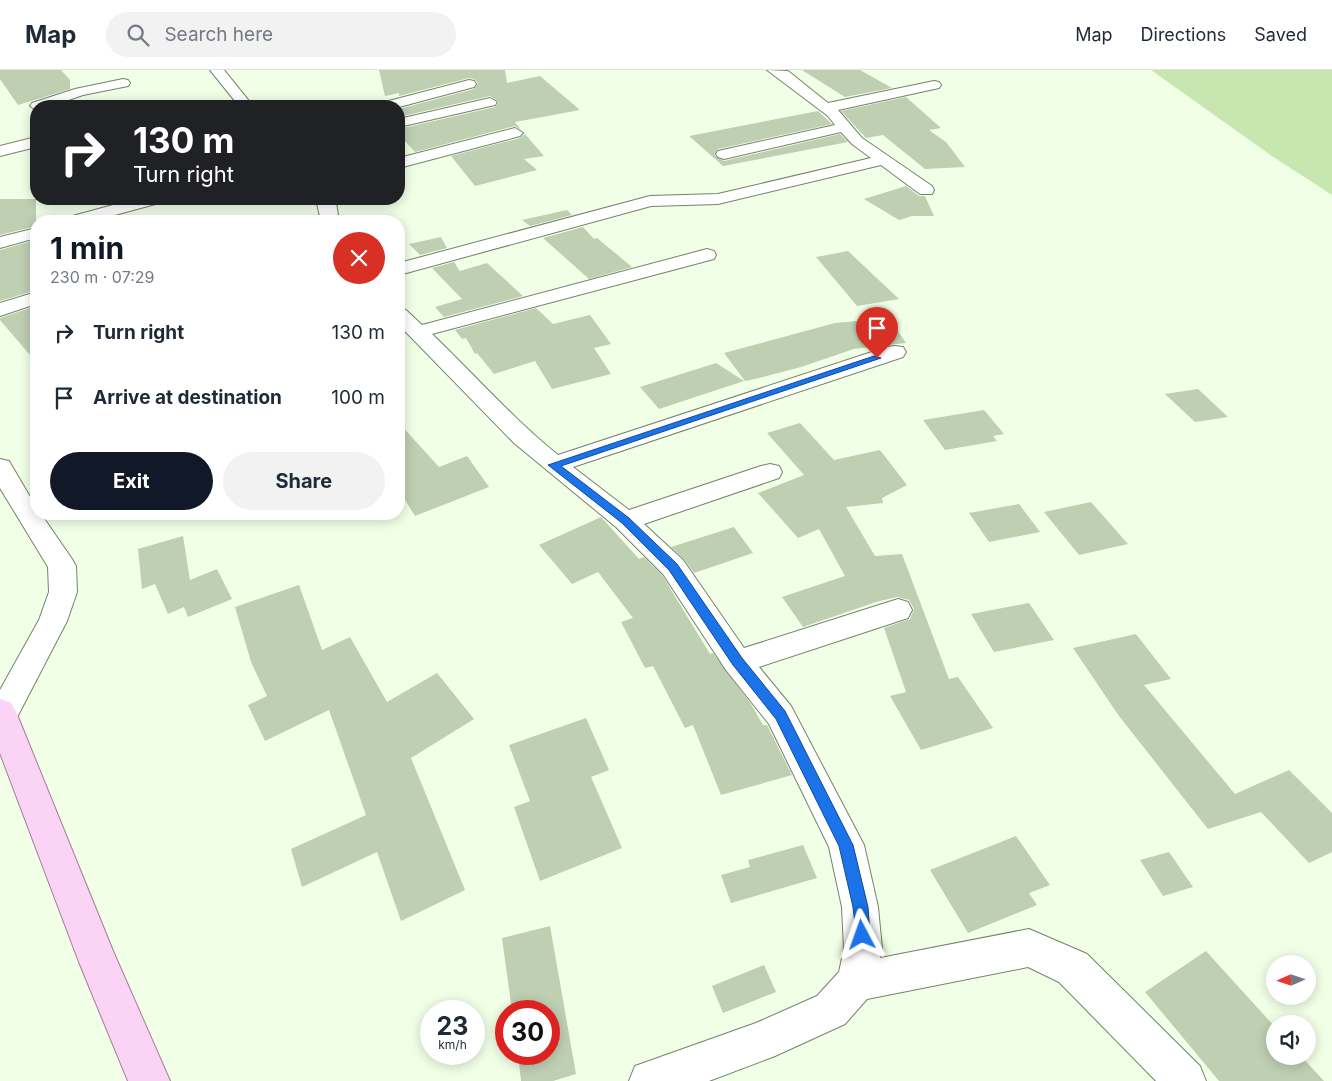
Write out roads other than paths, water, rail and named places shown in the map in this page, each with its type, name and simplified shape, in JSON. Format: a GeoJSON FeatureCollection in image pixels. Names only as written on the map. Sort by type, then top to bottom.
{"type":"FeatureCollection","features":[{"type":"Feature","properties":{"kind":"main road"},"geometry":{"type":"LineString","coordinates":[[1,714],[98,962],[149,1081]]}},
{"type":"Feature","properties":{"kind":"street"},"geometry":{"type":"LineString","coordinates":[[217,70],[241,100]]}},
{"type":"Feature","properties":{"kind":"street"},"geometry":{"type":"LineString","coordinates":[[774,70],[783,74],[842,121],[857,141],[926,190]]}},
{"type":"Feature","properties":{"kind":"street"},"geometry":{"type":"LineString","coordinates":[[55,100],[80,92],[123,83]]}},
{"type":"Feature","properties":{"kind":"street"},"geometry":{"type":"LineString","coordinates":[[405,101],[470,84]]}},
{"type":"Feature","properties":{"kind":"street"},"geometry":{"type":"LineString","coordinates":[[825,108],[934,85]]}},
{"type":"Feature","properties":{"kind":"street"},"geometry":{"type":"LineString","coordinates":[[405,123],[490,102]]}},
{"type":"Feature","properties":{"kind":"street"},"geometry":{"type":"LineString","coordinates":[[724,154],[846,127]]}},
{"type":"Feature","properties":{"kind":"street"},"geometry":{"type":"LineString","coordinates":[[405,160],[439,150],[515,133]]}},
{"type":"Feature","properties":{"kind":"street"},"geometry":{"type":"LineString","coordinates":[[0,151],[30,144]]}},
{"type":"Feature","properties":{"kind":"street"},"geometry":{"type":"LineString","coordinates":[[405,267],[650,201],[718,199],[884,160]]}},
{"type":"Feature","properties":{"kind":"street"},"geometry":{"type":"LineString","coordinates":[[97,215],[132,205]]}},
{"type":"Feature","properties":{"kind":"street"},"geometry":{"type":"LineString","coordinates":[[0,243],[30,235]]}},
{"type":"Feature","properties":{"kind":"street"},"geometry":{"type":"LineString","coordinates":[[408,323],[707,255]]}},
{"type":"Feature","properties":{"kind":"street"},"geometry":{"type":"LineString","coordinates":[[0,310],[30,300]]}},
{"type":"Feature","properties":{"kind":"street"},"geometry":{"type":"LineString","coordinates":[[408,323],[449,362],[489,406],[553,465],[625,521],[673,567],[738,662],[780,715],[846,845],[860,907],[863,949],[857,982],[831,1010],[762,1042],[650,1081]]}},
{"type":"Feature","properties":{"kind":"street"},"geometry":{"type":"LineString","coordinates":[[553,465],[895,352]]}},
{"type":"Feature","properties":{"kind":"street"},"geometry":{"type":"LineString","coordinates":[[0,467],[30,518]]}},
{"type":"Feature","properties":{"kind":"street"},"geometry":{"type":"LineString","coordinates":[[625,521],[770,472]]}},
{"type":"Feature","properties":{"kind":"street"},"geometry":{"type":"LineString","coordinates":[[1,714],[53,621],[63,592],[62,566],[31,520]]}},
{"type":"Feature","properties":{"kind":"street"},"geometry":{"type":"LineString","coordinates":[[738,662],[898,610]]}},
{"type":"Feature","properties":{"kind":"street"},"geometry":{"type":"LineString","coordinates":[[857,982],[1029,948],[1073,968],[1185,1081]]}}]}
